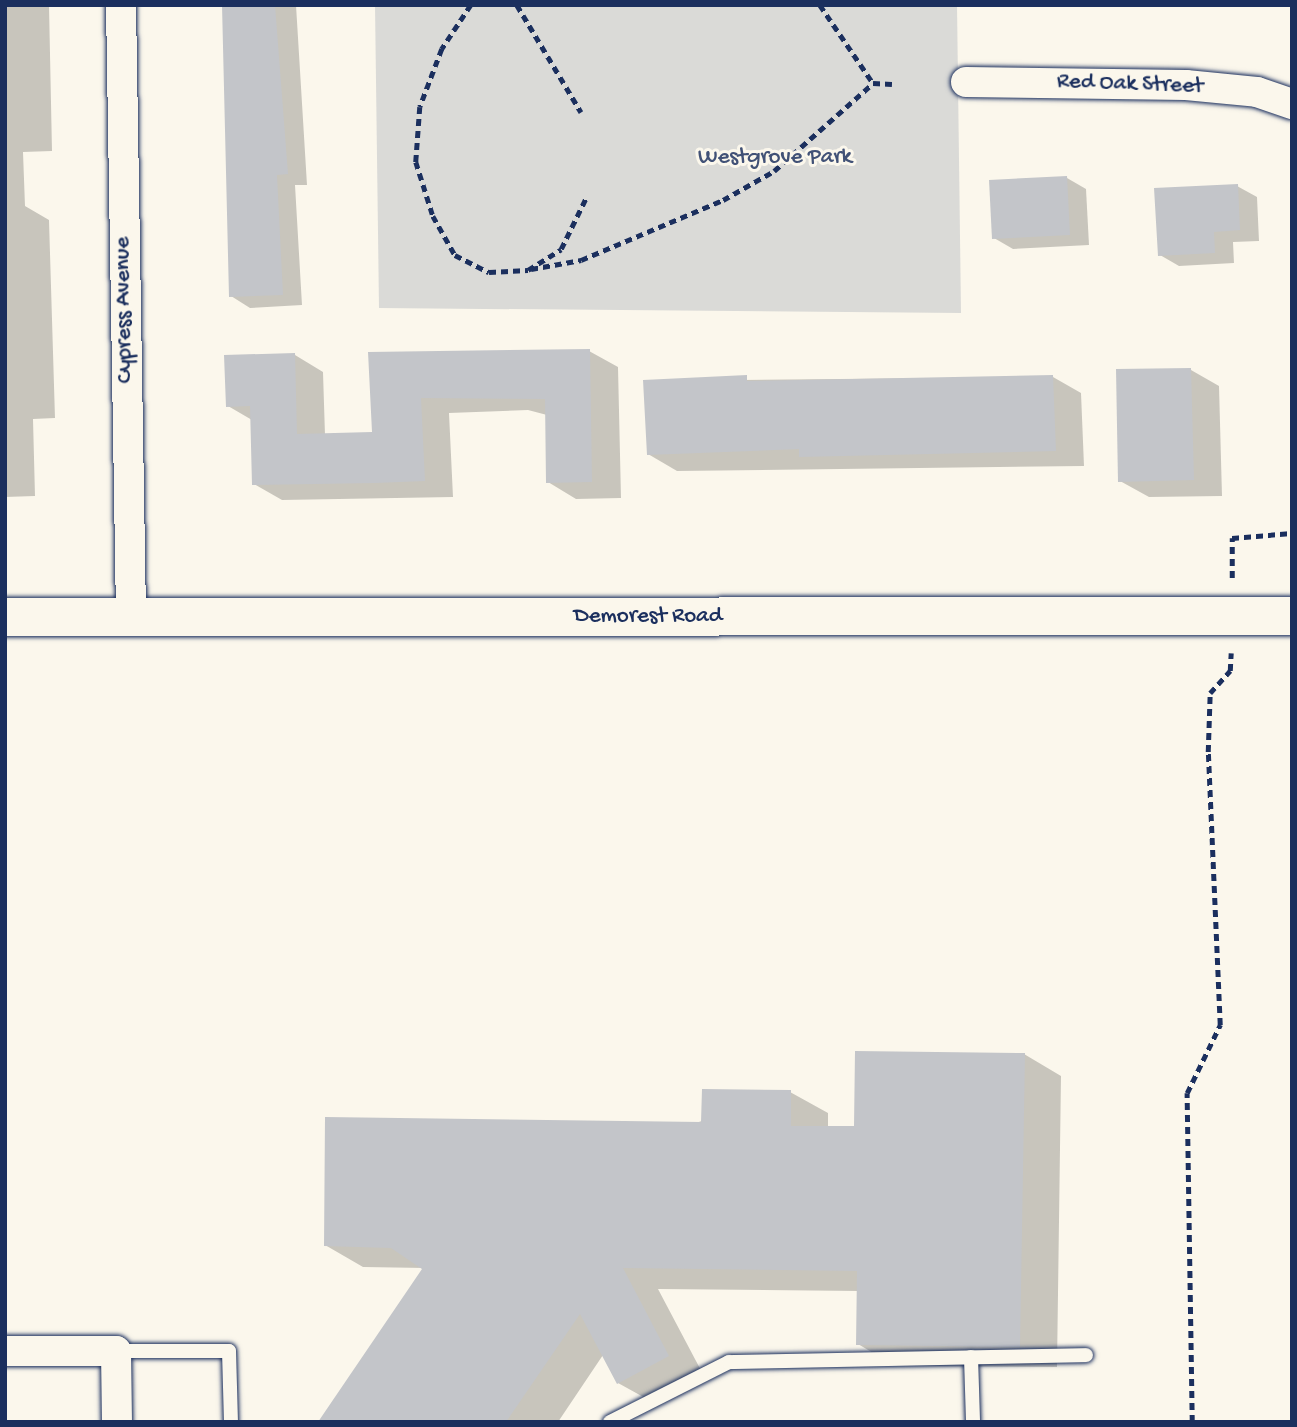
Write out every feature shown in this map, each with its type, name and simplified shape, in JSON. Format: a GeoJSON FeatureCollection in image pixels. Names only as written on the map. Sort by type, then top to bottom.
{"type":"FeatureCollection","features":[{"type":"Feature","properties":{"kind":"street","name":"Cypress Avenue"},"geometry":{"type":"LineString","coordinates":[[121,5],[131,616]]}},
{"type":"Feature","properties":{"kind":"street","name":"Red Oak Street"},"geometry":{"type":"LineString","coordinates":[[966,82],[1186,85],[1257,92],[1292,104]]}},
{"type":"Feature","properties":{"kind":"street","name":"Demorest Road"},"geometry":{"type":"LineString","coordinates":[[5,617],[1292,616]]}},
{"type":"Feature","properties":{"kind":"street"},"geometry":{"type":"LineString","coordinates":[[5,1351],[116,1351],[117,1422]]}},
{"type":"Feature","properties":{"kind":"lane"},"geometry":{"type":"LineString","coordinates":[[116,1351],[229,1350],[231,1422]]}},
{"type":"Feature","properties":{"kind":"lane"},"geometry":{"type":"LineString","coordinates":[[610,1422],[729,1362],[1086,1355]]}},
{"type":"Feature","properties":{"kind":"lane"},"geometry":{"type":"LineString","coordinates":[[971,1357],[973,1422]]}},
{"type":"Feature","properties":{"kind":"path"},"geometry":{"type":"LineString","coordinates":[[471,5],[442,49],[419,107],[416,162],[433,216],[455,256],[489,272],[528,270],[581,260],[723,200],[774,171],[873,83],[892,84]]}},
{"type":"Feature","properties":{"kind":"path"},"geometry":{"type":"LineString","coordinates":[[820,5],[873,83]]}},
{"type":"Feature","properties":{"kind":"path"},"geometry":{"type":"LineString","coordinates":[[517,6],[581,112]]}},
{"type":"Feature","properties":{"kind":"path"},"geometry":{"type":"LineString","coordinates":[[528,270],[561,249],[586,198]]}},
{"type":"Feature","properties":{"kind":"path"},"geometry":{"type":"LineString","coordinates":[[1192,1422],[1186,1093],[1220,1025],[1208,752],[1210,693],[1230,671],[1232,538],[1292,533]]}},
{"type":"Feature","properties":{"kind":"green space","name":"Westgrove Park"},"geometry":{"type":"Polygon","coordinates":[[[375,5],[957,5],[961,313],[379,308],[375,5]]]}},
{"type":"Feature","properties":{"kind":"building"},"geometry":{"type":"Polygon","coordinates":[[[222,5],[275,5],[288,174],[277,175],[283,295],[229,297],[222,5]]]}},
{"type":"Feature","properties":{"kind":"building"},"geometry":{"type":"Polygon","coordinates":[[[1067,176],[1070,235],[992,239],[989,180],[1067,176]]]}},
{"type":"Feature","properties":{"kind":"building"},"geometry":{"type":"Polygon","coordinates":[[[1238,184],[1240,230],[1214,232],[1215,253],[1158,256],[1154,188],[1238,184]]]}},
{"type":"Feature","properties":{"kind":"building"},"geometry":{"type":"Polygon","coordinates":[[[590,349],[592,482],[546,483],[545,399],[421,398],[425,481],[375,483],[252,485],[250,406],[226,407],[224,355],[295,353],[297,434],[372,432],[368,352],[590,349]]]}},
{"type":"Feature","properties":{"kind":"building"},"geometry":{"type":"Polygon","coordinates":[[[1191,368],[1194,480],[1118,482],[1116,369],[1191,368]]]}},
{"type":"Feature","properties":{"kind":"building"},"geometry":{"type":"Polygon","coordinates":[[[747,375],[747,381],[1053,375],[1056,451],[799,457],[799,449],[647,455],[643,380],[747,375]]]}},
{"type":"Feature","properties":{"kind":"building"},"geometry":{"type":"Polygon","coordinates":[[[855,1051],[1025,1053],[1020,1347],[856,1345],[857,1271],[623,1268],[669,1356],[617,1384],[580,1314],[506,1422],[318,1422],[422,1269],[391,1248],[324,1246],[325,1117],[701,1122],[702,1089],[791,1090],[791,1126],[854,1126],[855,1051]]]}}]}
